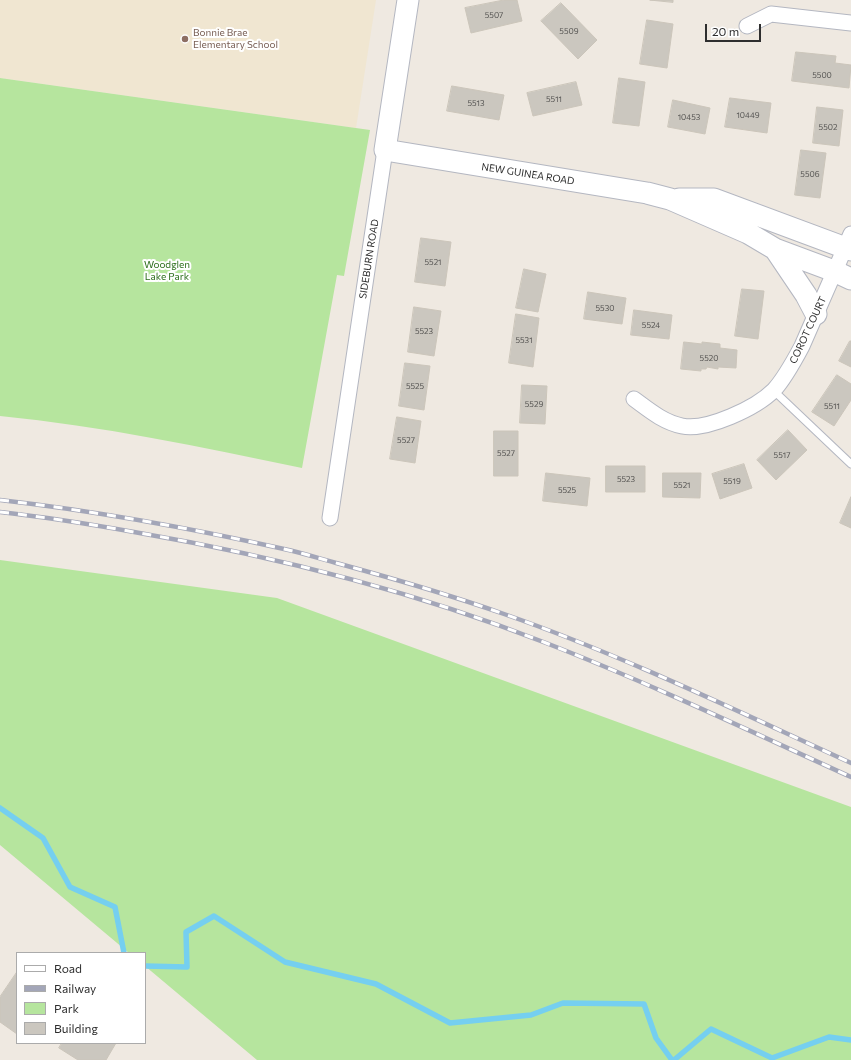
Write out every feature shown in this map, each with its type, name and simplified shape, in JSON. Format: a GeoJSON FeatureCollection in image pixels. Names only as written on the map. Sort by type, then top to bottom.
{"type":"FeatureCollection","features":[{"type":"Feature","properties":{"kind":"street","name":"SIDEBURN ROAD"},"geometry":{"type":"LineString","coordinates":[[330,518],[408,0]]}},
{"type":"Feature","properties":{"kind":"street"},"geometry":{"type":"LineString","coordinates":[[747,26],[772,14],[851,23]]}},
{"type":"Feature","properties":{"kind":"street","name":"NEW GUINEA ROAD"},"geometry":{"type":"LineString","coordinates":[[385,150],[647,193],[670,199],[748,233],[775,248],[843,275]]}},
{"type":"Feature","properties":{"kind":"street","name":"NEW GUINEA ROAD"},"geometry":{"type":"LineString","coordinates":[[670,199],[714,199],[849,244]]}},
{"type":"Feature","properties":{"kind":"street","name":"COROT COURT"},"geometry":{"type":"LineString","coordinates":[[634,399],[665,421],[682,426],[693,426],[722,420],[748,409],[773,390],[793,362],[802,346],[816,314],[843,275],[849,244]]}},
{"type":"Feature","properties":{"kind":"street"},"geometry":{"type":"LineString","coordinates":[[775,248],[806,295],[816,314]]}},
{"type":"Feature","properties":{"kind":"lane"},"geometry":{"type":"LineString","coordinates":[[773,390],[851,464]]}},
{"type":"Feature","properties":{"kind":"shaded area","name":"Bonnie Brae Elementary School"},"geometry":{"type":"Polygon","coordinates":[[[0,0],[376,0],[356,128],[0,78],[0,0]]]}},
{"type":"Feature","properties":{"kind":"green space","name":"Woodglen Lake Park"},"geometry":{"type":"Polygon","coordinates":[[[0,78],[370,130],[344,276],[337,275],[302,468],[114,431],[0,416],[0,78]]]}},
{"type":"Feature","properties":{"kind":"green space"},"geometry":{"type":"Polygon","coordinates":[[[0,560],[277,598],[851,807],[851,1060],[257,1060],[146,967],[146,952],[128,952],[0,845],[0,560]]]}},
{"type":"Feature","properties":{"kind":"building"},"geometry":{"type":"Polygon","coordinates":[[[504,0],[517,0],[522,21],[471,33],[465,8],[504,0]]]}},
{"type":"Feature","properties":{"kind":"building"},"geometry":{"type":"Polygon","coordinates":[[[650,0],[673,0],[673,2],[650,0]]]}},
{"type":"Feature","properties":{"kind":"building"},"geometry":{"type":"Polygon","coordinates":[[[561,3],[597,40],[578,59],[541,21],[561,3]]]}},
{"type":"Feature","properties":{"kind":"building"},"geometry":{"type":"Polygon","coordinates":[[[647,20],[673,24],[667,68],[640,64],[647,20]]]}},
{"type":"Feature","properties":{"kind":"building"},"geometry":{"type":"Polygon","coordinates":[[[796,52],[836,56],[835,63],[851,65],[849,88],[792,81],[796,52]]]}},
{"type":"Feature","properties":{"kind":"building"},"geometry":{"type":"Polygon","coordinates":[[[619,78],[645,82],[639,126],[613,123],[619,78]]]}},
{"type":"Feature","properties":{"kind":"building"},"geometry":{"type":"Polygon","coordinates":[[[576,82],[582,105],[533,116],[527,93],[576,82]]]}},
{"type":"Feature","properties":{"kind":"building"},"geometry":{"type":"Polygon","coordinates":[[[452,86],[504,95],[499,120],[447,111],[452,86]]]}},
{"type":"Feature","properties":{"kind":"building"},"geometry":{"type":"Polygon","coordinates":[[[730,98],[771,103],[767,133],[725,127],[730,98]]]}},
{"type":"Feature","properties":{"kind":"building"},"geometry":{"type":"Polygon","coordinates":[[[673,100],[710,108],[705,134],[668,127],[673,100]]]}},
{"type":"Feature","properties":{"kind":"building"},"geometry":{"type":"Polygon","coordinates":[[[817,107],[843,110],[839,146],[813,143],[817,107]]]}},
{"type":"Feature","properties":{"kind":"building"},"geometry":{"type":"Polygon","coordinates":[[[801,150],[826,153],[820,198],[795,195],[801,150]]]}},
{"type":"Feature","properties":{"kind":"building"},"geometry":{"type":"Polygon","coordinates":[[[421,238],[451,242],[445,286],[415,282],[421,238]]]}},
{"type":"Feature","properties":{"kind":"building"},"geometry":{"type":"Polygon","coordinates":[[[524,269],[546,274],[538,312],[516,308],[524,269]]]}},
{"type":"Feature","properties":{"kind":"building"},"geometry":{"type":"Polygon","coordinates":[[[742,289],[764,291],[758,339],[735,336],[742,289]]]}},
{"type":"Feature","properties":{"kind":"building"},"geometry":{"type":"Polygon","coordinates":[[[588,292],[626,298],[622,324],[584,319],[588,292]]]}},
{"type":"Feature","properties":{"kind":"building"},"geometry":{"type":"Polygon","coordinates":[[[414,307],[441,311],[434,356],[408,352],[414,307]]]}},
{"type":"Feature","properties":{"kind":"building"},"geometry":{"type":"Polygon","coordinates":[[[634,310],[672,315],[669,339],[631,335],[634,310]]]}},
{"type":"Feature","properties":{"kind":"building"},"geometry":{"type":"Polygon","coordinates":[[[516,314],[539,318],[533,367],[509,363],[516,314]]]}},
{"type":"Feature","properties":{"kind":"building"},"geometry":{"type":"Polygon","coordinates":[[[851,341],[851,367],[839,361],[851,341]]]}},
{"type":"Feature","properties":{"kind":"building"},"geometry":{"type":"Polygon","coordinates":[[[684,342],[720,344],[720,348],[737,350],[736,368],[718,367],[718,369],[707,367],[706,369],[701,369],[701,371],[681,369],[684,342]]]}},
{"type":"Feature","properties":{"kind":"building"},"geometry":{"type":"Polygon","coordinates":[[[405,363],[430,366],[424,410],[399,406],[405,363]]]}},
{"type":"Feature","properties":{"kind":"building"},"geometry":{"type":"Polygon","coordinates":[[[837,375],[851,384],[851,400],[834,426],[812,412],[837,375]]]}},
{"type":"Feature","properties":{"kind":"building"},"geometry":{"type":"Polygon","coordinates":[[[522,385],[547,386],[545,424],[520,423],[522,385]]]}},
{"type":"Feature","properties":{"kind":"building"},"geometry":{"type":"Polygon","coordinates":[[[397,417],[421,421],[415,463],[390,459],[397,417]]]}},
{"type":"Feature","properties":{"kind":"building"},"geometry":{"type":"Polygon","coordinates":[[[788,430],[807,450],[776,480],[757,460],[788,430]]]}},
{"type":"Feature","properties":{"kind":"building"},"geometry":{"type":"Polygon","coordinates":[[[494,431],[518,431],[518,476],[494,476],[494,431]]]}},
{"type":"Feature","properties":{"kind":"building"},"geometry":{"type":"Polygon","coordinates":[[[744,464],[752,488],[720,499],[712,474],[744,464]]]}},
{"type":"Feature","properties":{"kind":"building"},"geometry":{"type":"Polygon","coordinates":[[[606,466],[645,466],[645,492],[606,492],[606,466]]]}},
{"type":"Feature","properties":{"kind":"building"},"geometry":{"type":"Polygon","coordinates":[[[546,473],[590,478],[587,506],[543,501],[546,473]]]}},
{"type":"Feature","properties":{"kind":"building"},"geometry":{"type":"Polygon","coordinates":[[[663,473],[701,473],[700,498],[663,497],[663,473]]]}},
{"type":"Feature","properties":{"kind":"building"},"geometry":{"type":"Polygon","coordinates":[[[851,497],[851,528],[840,523],[851,497]]]}},
{"type":"Feature","properties":{"kind":"building"},"geometry":{"type":"Polygon","coordinates":[[[16,973],[16,1033],[0,1022],[0,997],[16,973]]]}},
{"type":"Feature","properties":{"kind":"building"},"geometry":{"type":"Polygon","coordinates":[[[61,1044],[115,1044],[106,1060],[78,1060],[59,1048],[61,1044]]]}},
{"type":"Feature","properties":{"kind":"waterway"},"geometry":{"type":"LineString","coordinates":[[0,808],[43,838],[70,887],[115,907],[124,952]]}},
{"type":"Feature","properties":{"kind":"waterway"},"geometry":{"type":"LineString","coordinates":[[146,966],[187,967],[186,932],[214,916],[285,962],[376,984],[450,1023],[531,1015],[563,1003],[644,1004],[656,1038],[672,1060]]}},
{"type":"Feature","properties":{"kind":"waterway"},"geometry":{"type":"LineString","coordinates":[[674,1060],[711,1029],[772,1058],[829,1037],[851,1040]]}},
{"type":"Feature","properties":{"kind":"railway"},"geometry":{"type":"LineString","coordinates":[[0,500],[107,515],[249,541],[305,554],[443,594],[548,630],[636,665],[851,763]]}},
{"type":"Feature","properties":{"kind":"railway"},"geometry":{"type":"LineString","coordinates":[[0,512],[100,526],[239,552],[394,591],[496,624],[585,658],[851,777]]}},
{"type":"Feature","properties":{"kind":"place","name":"Bonnie Brae Elementary School"},"geometry":{"type":"Point","coordinates":[185,39]}}]}
